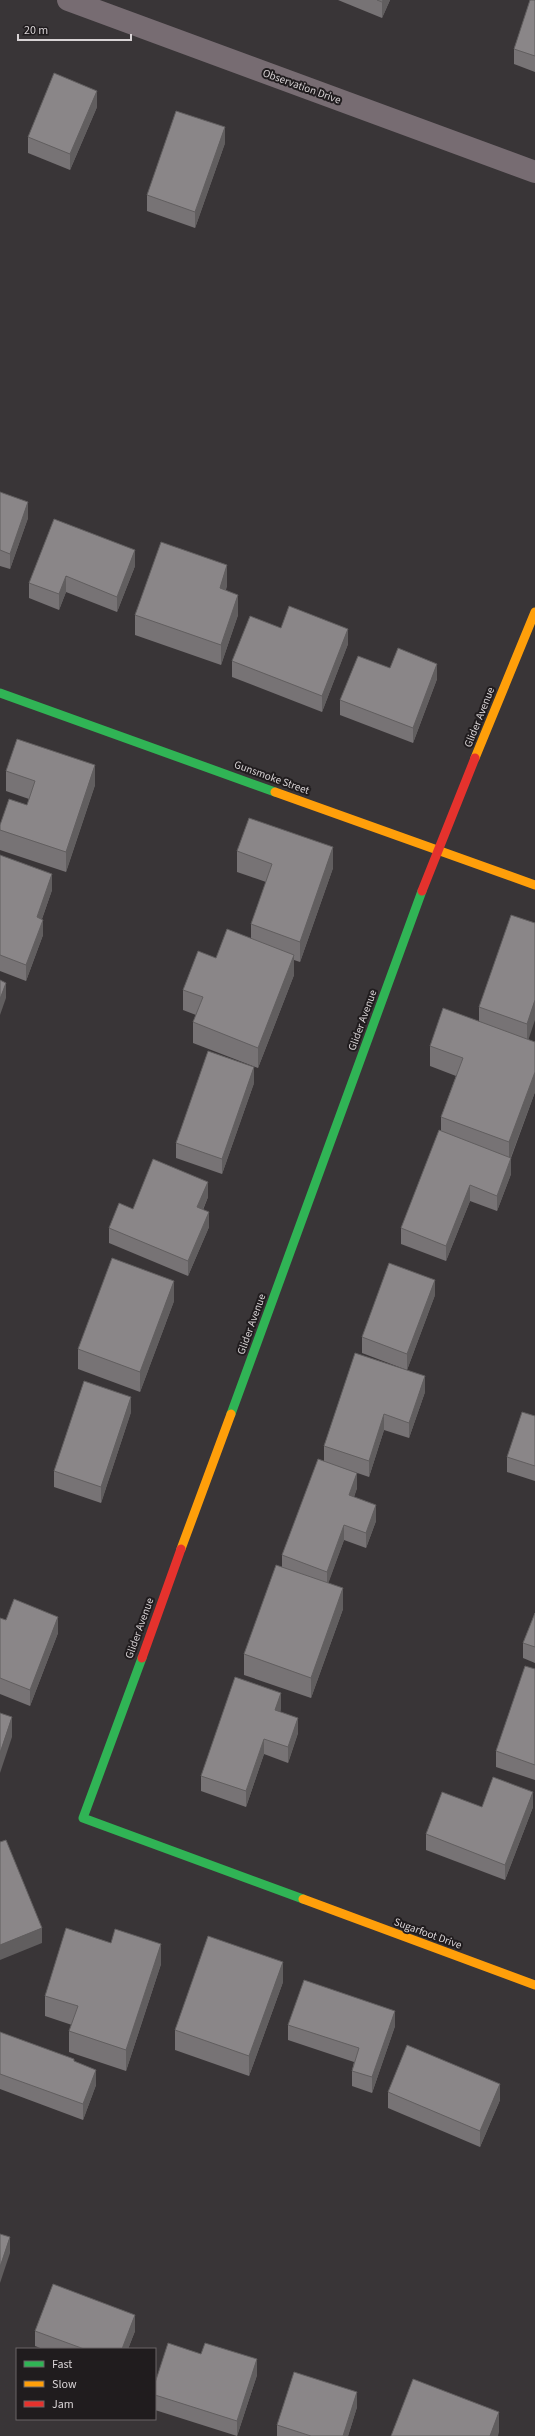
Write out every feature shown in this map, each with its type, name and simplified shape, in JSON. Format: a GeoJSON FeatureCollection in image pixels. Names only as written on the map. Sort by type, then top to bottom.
{"type":"FeatureCollection","features":[{"type":"Feature","properties":{"kind":"street","name":"Observation Drive"},"geometry":{"type":"LineString","coordinates":[[68,0],[535,172]]}},
{"type":"Feature","properties":{"kind":"street","name":"Glider Avenue"},"geometry":{"type":"LineString","coordinates":[[312,1903],[83,1818],[437,849],[535,612]]}},
{"type":"Feature","properties":{"kind":"street","name":"Gunsmoke Street"},"geometry":{"type":"LineString","coordinates":[[0,693],[437,849],[535,886]]}},
{"type":"Feature","properties":{"kind":"street","name":"Sugarfoot Drive"},"geometry":{"type":"LineString","coordinates":[[312,1903],[535,1985]]}},
{"type":"Feature","properties":{"kind":"building"},"geometry":{"type":"Polygon","coordinates":[[[530,0],[535,0],[535,56],[514,49],[530,0]]]}},
{"type":"Feature","properties":{"kind":"building"},"geometry":{"type":"Polygon","coordinates":[[[54,73],[97,91],[70,154],[28,137],[54,73]]]}},
{"type":"Feature","properties":{"kind":"building"},"geometry":{"type":"Polygon","coordinates":[[[176,111],[225,127],[195,212],[147,195],[176,111]]]}},
{"type":"Feature","properties":{"kind":"building"},"geometry":{"type":"Polygon","coordinates":[[[0,492],[28,502],[10,554],[0,550],[0,492]]]}},
{"type":"Feature","properties":{"kind":"building"},"geometry":{"type":"Polygon","coordinates":[[[54,519],[135,550],[117,597],[66,576],[59,594],[29,583],[54,519]]]}},
{"type":"Feature","properties":{"kind":"building"},"geometry":{"type":"Polygon","coordinates":[[[161,542],[227,565],[220,588],[238,595],[221,645],[135,615],[161,542]]]}},
{"type":"Feature","properties":{"kind":"building"},"geometry":{"type":"Polygon","coordinates":[[[289,606],[348,629],[322,696],[232,661],[250,616],[281,628],[289,606]]]}},
{"type":"Feature","properties":{"kind":"building"},"geometry":{"type":"Polygon","coordinates":[[[398,648],[437,664],[413,728],[340,700],[358,656],[390,668],[398,648]]]}},
{"type":"Feature","properties":{"kind":"building"},"geometry":{"type":"Polygon","coordinates":[[[17,739],[95,765],[66,852],[0,830],[0,825],[9,799],[27,805],[35,781],[6,771],[17,739]]]}},
{"type":"Feature","properties":{"kind":"building"},"geometry":{"type":"Polygon","coordinates":[[[249,818],[333,847],[300,942],[251,924],[272,864],[237,851],[249,818]]]}},
{"type":"Feature","properties":{"kind":"building"},"geometry":{"type":"Polygon","coordinates":[[[0,855],[52,874],[37,917],[43,920],[26,965],[0,955],[0,855]]]}},
{"type":"Feature","properties":{"kind":"building"},"geometry":{"type":"Polygon","coordinates":[[[511,915],[535,923],[535,1000],[527,1024],[479,1007],[511,915]]]}},
{"type":"Feature","properties":{"kind":"building"},"geometry":{"type":"Polygon","coordinates":[[[227,929],[294,955],[258,1048],[193,1022],[203,997],[183,990],[198,951],[216,958],[227,929]]]}},
{"type":"Feature","properties":{"kind":"building"},"geometry":{"type":"Polygon","coordinates":[[[0,980],[6,983],[0,999],[0,980]]]}},
{"type":"Feature","properties":{"kind":"building"},"geometry":{"type":"Polygon","coordinates":[[[443,1008],[535,1042],[535,1072],[509,1142],[441,1117],[463,1058],[430,1046],[443,1008]]]}},
{"type":"Feature","properties":{"kind":"building"},"geometry":{"type":"Polygon","coordinates":[[[208,1051],[254,1067],[222,1159],[176,1143],[208,1051]]]}},
{"type":"Feature","properties":{"kind":"building"},"geometry":{"type":"Polygon","coordinates":[[[439,1130],[511,1158],[497,1196],[470,1185],[446,1246],[401,1228],[439,1130]]]}},
{"type":"Feature","properties":{"kind":"building"},"geometry":{"type":"Polygon","coordinates":[[[153,1159],[208,1182],[197,1207],[209,1212],[188,1261],[109,1228],[119,1203],[133,1209],[153,1159]]]}},
{"type":"Feature","properties":{"kind":"building"},"geometry":{"type":"Polygon","coordinates":[[[112,1258],[174,1281],[140,1372],[78,1349],[112,1258]]]}},
{"type":"Feature","properties":{"kind":"building"},"geometry":{"type":"Polygon","coordinates":[[[389,1263],[435,1280],[407,1354],[362,1337],[389,1263]]]}},
{"type":"Feature","properties":{"kind":"building"},"geometry":{"type":"Polygon","coordinates":[[[355,1353],[425,1376],[409,1423],[384,1414],[369,1461],[324,1446],[355,1353]]]}},
{"type":"Feature","properties":{"kind":"building"},"geometry":{"type":"Polygon","coordinates":[[[84,1381],[131,1397],[101,1487],[54,1471],[84,1381]]]}},
{"type":"Feature","properties":{"kind":"building"},"geometry":{"type":"Polygon","coordinates":[[[522,1412],[535,1416],[535,1466],[507,1457],[522,1412]]]}},
{"type":"Feature","properties":{"kind":"building"},"geometry":{"type":"Polygon","coordinates":[[[318,1459],[357,1473],[349,1495],[376,1505],[366,1533],[344,1525],[327,1572],[282,1555],[318,1459]]]}},
{"type":"Feature","properties":{"kind":"building"},"geometry":{"type":"Polygon","coordinates":[[[276,1565],[343,1588],[311,1678],[244,1654],[276,1565]]]}},
{"type":"Feature","properties":{"kind":"building"},"geometry":{"type":"Polygon","coordinates":[[[14,1599],[58,1617],[30,1690],[0,1678],[0,1618],[6,1620],[14,1599]]]}},
{"type":"Feature","properties":{"kind":"building"},"geometry":{"type":"Polygon","coordinates":[[[535,1613],[535,1647],[523,1643],[535,1613]]]}},
{"type":"Feature","properties":{"kind":"building"},"geometry":{"type":"Polygon","coordinates":[[[525,1666],[535,1669],[535,1765],[496,1751],[525,1666]]]}},
{"type":"Feature","properties":{"kind":"building"},"geometry":{"type":"Polygon","coordinates":[[[235,1677],[281,1693],[275,1710],[298,1718],[288,1747],[264,1739],[246,1791],[201,1776],[235,1677]]]}},
{"type":"Feature","properties":{"kind":"building"},"geometry":{"type":"Polygon","coordinates":[[[0,1713],[12,1717],[0,1753],[0,1713]]]}},
{"type":"Feature","properties":{"kind":"building"},"geometry":{"type":"Polygon","coordinates":[[[493,1777],[533,1792],[505,1865],[426,1834],[442,1792],[482,1807],[493,1777]]]}},
{"type":"Feature","properties":{"kind":"building"},"geometry":{"type":"Polygon","coordinates":[[[6,1840],[42,1928],[0,1945],[0,1842],[6,1840]]]}},
{"type":"Feature","properties":{"kind":"building"},"geometry":{"type":"Polygon","coordinates":[[[66,1928],[111,1943],[115,1929],[161,1944],[126,2050],[69,2031],[78,2006],[45,1996],[66,1928]]]}},
{"type":"Feature","properties":{"kind":"building"},"geometry":{"type":"Polygon","coordinates":[[[208,1936],[283,1962],[249,2056],[175,2030],[208,1936]]]}},
{"type":"Feature","properties":{"kind":"building"},"geometry":{"type":"Polygon","coordinates":[[[304,1980],[395,2011],[372,2077],[352,2071],[359,2048],[288,2025],[304,1980]]]}},
{"type":"Feature","properties":{"kind":"building"},"geometry":{"type":"Polygon","coordinates":[[[0,2032],[74,2059],[74,2061],[96,2070],[83,2104],[0,2074],[0,2032]]]}},
{"type":"Feature","properties":{"kind":"building"},"geometry":{"type":"Polygon","coordinates":[[[407,2045],[500,2084],[480,2131],[388,2092],[407,2045]]]}},
{"type":"Feature","properties":{"kind":"building"},"geometry":{"type":"Polygon","coordinates":[[[0,2234],[10,2237],[0,2267],[0,2234]]]}},
{"type":"Feature","properties":{"kind":"building"},"geometry":{"type":"Polygon","coordinates":[[[53,2284],[135,2315],[122,2348],[81,2348],[35,2331],[53,2284]]]}},
{"type":"Feature","properties":{"kind":"building"},"geometry":{"type":"Polygon","coordinates":[[[168,2343],[201,2354],[205,2343],[257,2359],[237,2421],[156,2395],[156,2380],[168,2343]]]}},
{"type":"Feature","properties":{"kind":"building"},"geometry":{"type":"Polygon","coordinates":[[[294,2372],[357,2392],[343,2436],[311,2436],[277,2425],[294,2372]]]}},
{"type":"Feature","properties":{"kind":"building"},"geometry":{"type":"Polygon","coordinates":[[[413,2379],[499,2412],[490,2436],[391,2436],[413,2379]]]}},
{"type":"Feature","properties":{"kind":"traffic: fast"},"geometry":{"type":"LineString","coordinates":[[0,693],[275,792]]}},
{"type":"Feature","properties":{"kind":"traffic: fast"},"geometry":{"type":"LineString","coordinates":[[231,1414],[422,891]]}},
{"type":"Feature","properties":{"kind":"traffic: fast"},"geometry":{"type":"LineString","coordinates":[[142,1658],[83,1818],[303,1899]]}},
{"type":"Feature","properties":{"kind":"traffic: slow"},"geometry":{"type":"LineString","coordinates":[[475,758],[535,612]]}},
{"type":"Feature","properties":{"kind":"traffic: slow"},"geometry":{"type":"LineString","coordinates":[[275,792],[535,885]]}},
{"type":"Feature","properties":{"kind":"traffic: slow"},"geometry":{"type":"LineString","coordinates":[[181,1549],[231,1414]]}},
{"type":"Feature","properties":{"kind":"traffic: slow"},"geometry":{"type":"LineString","coordinates":[[303,1899],[535,1985]]}},
{"type":"Feature","properties":{"kind":"traffic: jam"},"geometry":{"type":"LineString","coordinates":[[422,891],[475,758]]}},
{"type":"Feature","properties":{"kind":"traffic: jam"},"geometry":{"type":"LineString","coordinates":[[142,1658],[181,1549]]}}]}
